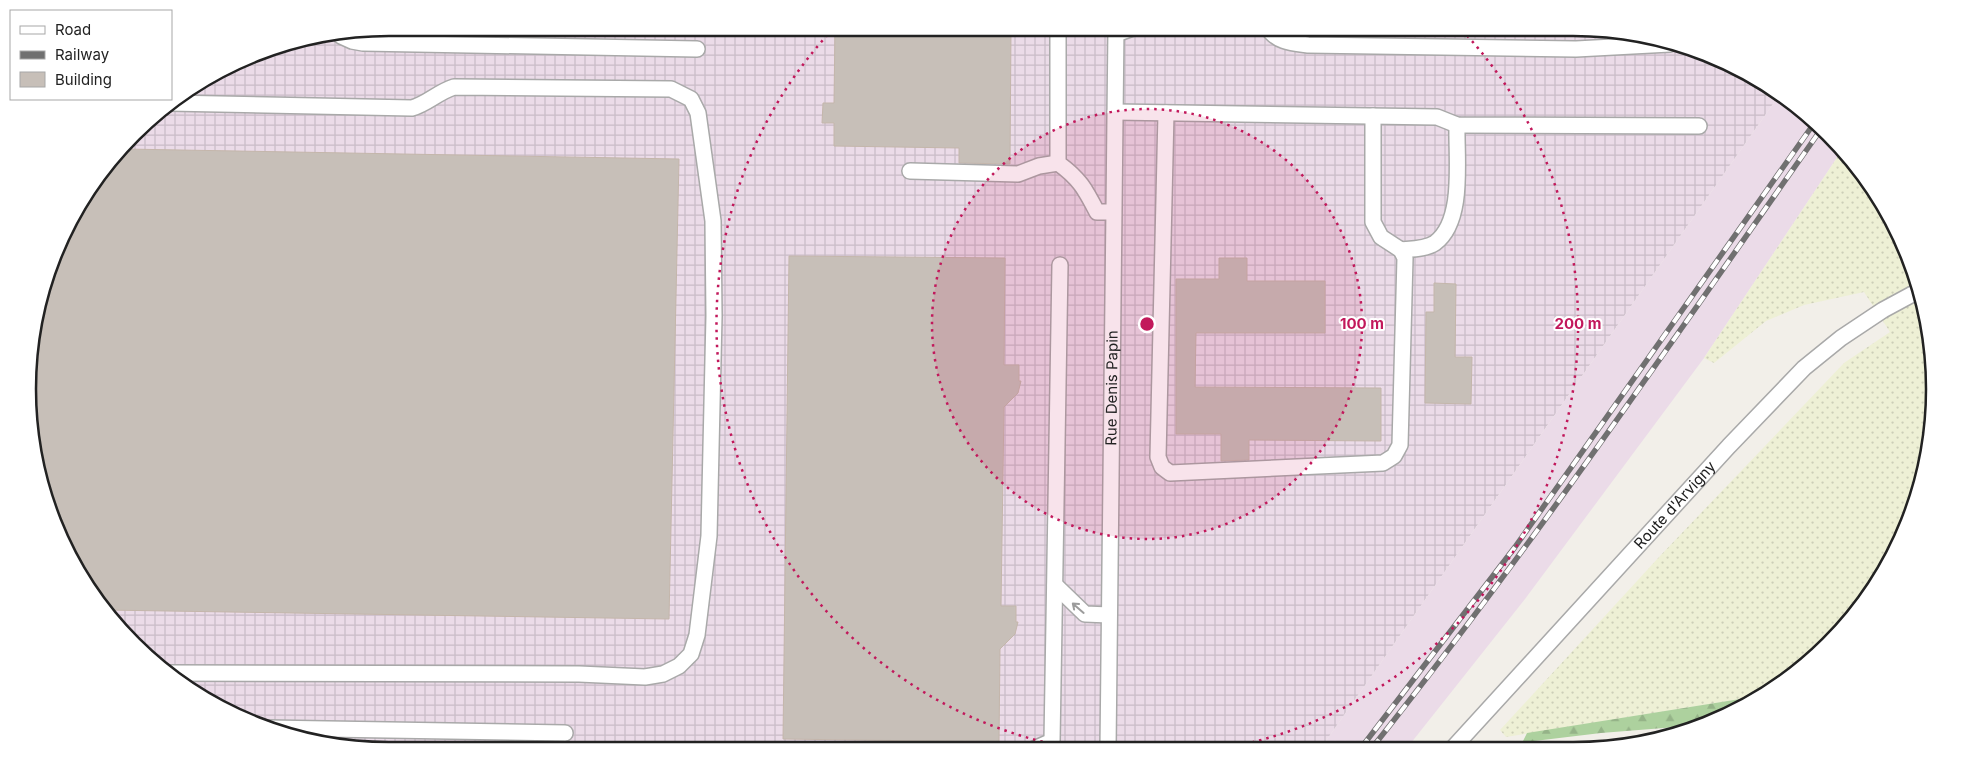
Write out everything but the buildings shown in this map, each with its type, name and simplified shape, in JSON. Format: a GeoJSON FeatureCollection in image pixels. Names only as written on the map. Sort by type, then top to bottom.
{"type":"FeatureCollection","features":[{"type":"Feature","properties":{"kind":"street"},"geometry":{"type":"LineString","coordinates":[[1058,36],[1058,163]]}},
{"type":"Feature","properties":{"kind":"street","name":"Rue Denis Papin"},"geometry":{"type":"LineString","coordinates":[[1108,742],[1116,36]]}},
{"type":"Feature","properties":{"kind":"street"},"geometry":{"type":"LineString","coordinates":[[1276,36],[1286,42],[1308,45],[1576,49],[1651,45]]}},
{"type":"Feature","properties":{"kind":"street"},"geometry":{"type":"LineString","coordinates":[[347,39],[363,43],[697,49]]}},
{"type":"Feature","properties":{"kind":"street"},"geometry":{"type":"LineString","coordinates":[[180,673],[579,674],[645,677],[663,674],[679,666],[691,654],[697,636],[709,536],[714,316],[713,221],[698,113],[691,99],[671,89],[454,87],[445,90],[423,105],[412,108],[182,103]]}},
{"type":"Feature","properties":{"kind":"street"},"geometry":{"type":"LineString","coordinates":[[1115,112],[1437,117],[1457,125],[1699,126]]}},
{"type":"Feature","properties":{"kind":"street"},"geometry":{"type":"LineString","coordinates":[[1166,113],[1158,457],[1162,467],[1170,473],[1383,463],[1394,456],[1400,445],[1405,258],[1401,250],[1380,236],[1373,222],[1373,116]]}},
{"type":"Feature","properties":{"kind":"street"},"geometry":{"type":"LineString","coordinates":[[1401,250],[1423,248],[1434,244],[1446,233],[1456,202],[1457,125]]}},
{"type":"Feature","properties":{"kind":"street"},"geometry":{"type":"LineString","coordinates":[[910,171],[1018,174],[1039,166],[1058,163],[1073,174],[1082,184],[1097,212],[1114,212]]}},
{"type":"Feature","properties":{"kind":"street"},"geometry":{"type":"LineString","coordinates":[[1050,742],[1052,741],[1060,265]]}},
{"type":"Feature","properties":{"kind":"street","name":"Route d'Arvigny"},"geometry":{"type":"LineString","coordinates":[[1458,742],[1729,446],[1804,368],[1841,338],[1876,314],[1913,294]]}},
{"type":"Feature","properties":{"kind":"street"},"geometry":{"type":"LineString","coordinates":[[1055,585],[1084,614],[1109,614]]}},
{"type":"Feature","properties":{"kind":"street"},"geometry":{"type":"LineString","coordinates":[[293,729],[565,734]]}},
{"type":"Feature","properties":{"kind":"shaded area"},"geometry":{"type":"Polygon","coordinates":[[[389,36],[1573,36],[1619,39],[1664,48],[1686,55],[1729,73],[1775,100],[1325,742],[389,742],[343,739],[320,735],[298,730],[254,715],[213,694],[174,669],[124,622],[96,585],[73,545],[55,502],[43,458],[39,435],[36,389],[39,343],[43,320],[48,298],[63,254],[96,193],[124,156],[156,124],[193,96],[254,63],[298,48],[320,43],[343,39],[389,36]]]}},
{"type":"Feature","properties":{"kind":"shaded area"},"geometry":{"type":"Polygon","coordinates":[[[1775,100],[1788,109],[1838,156],[1704,358],[1525,599],[1412,742],[1325,742],[1775,100]]]}},
{"type":"Feature","properties":{"kind":"green space"},"geometry":{"type":"Polygon","coordinates":[[[1838,156],[1866,193],[1899,254],[1914,298],[1923,343],[1926,389],[1923,435],[1914,480],[1899,524],[1889,545],[1866,585],[1838,622],[1788,669],[1740,699],[1506,737],[1500,730],[1660,556],[1844,363],[1890,332],[1864,292],[1804,305],[1766,321],[1714,363],[1704,358],[1838,156]]]}},
{"type":"Feature","properties":{"kind":"green space"},"geometry":{"type":"Polygon","coordinates":[[[1740,699],[1708,715],[1672,727],[1526,742],[1523,741],[1527,733],[1740,699]]]}},
{"type":"Feature","properties":{"kind":"railway"},"geometry":{"type":"LineString","coordinates":[[1366,742],[1515,547],[1810,128]]}},
{"type":"Feature","properties":{"kind":"railway"},"geometry":{"type":"LineString","coordinates":[[1377,742],[1431,673],[1545,519],[1817,135]]}}]}
